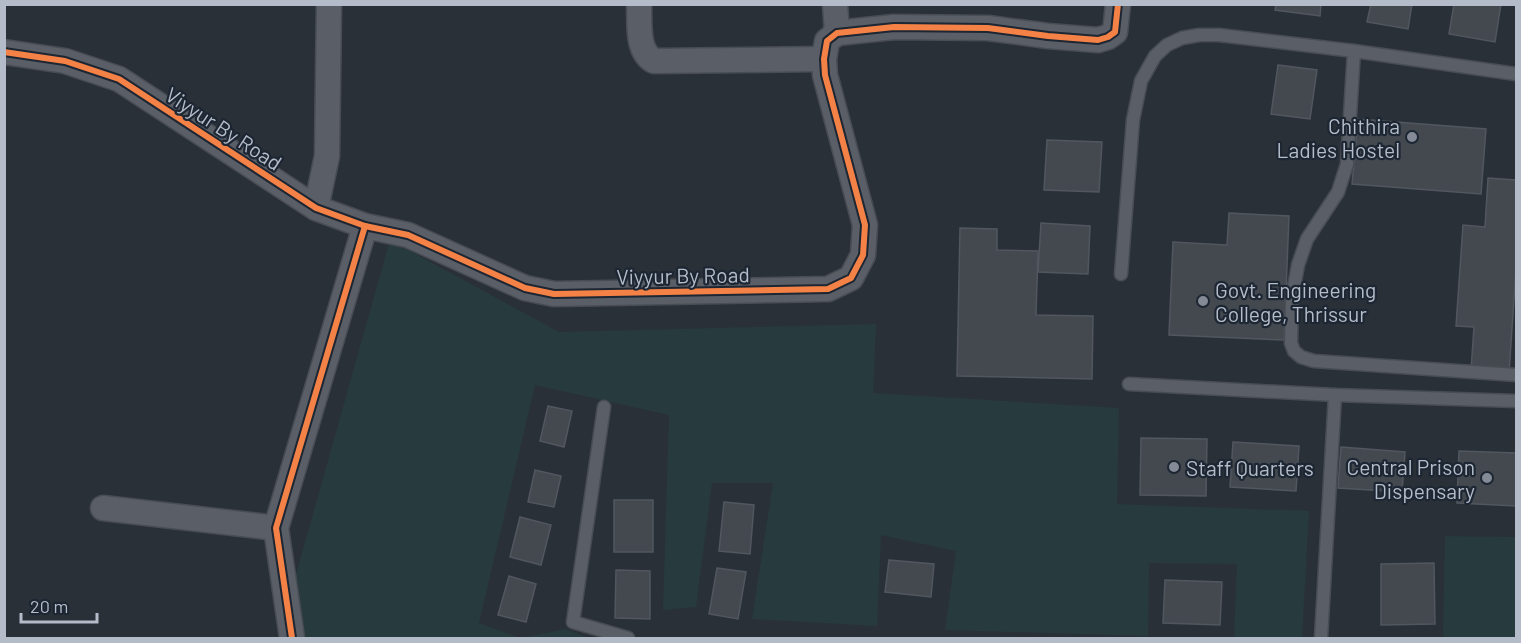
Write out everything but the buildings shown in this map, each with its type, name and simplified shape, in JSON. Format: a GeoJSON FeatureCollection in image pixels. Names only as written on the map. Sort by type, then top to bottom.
{"type":"FeatureCollection","features":[{"type":"Feature","properties":{"kind":"street"},"geometry":{"type":"LineString","coordinates":[[316,208],[327,156],[329,4]]}},
{"type":"Feature","properties":{"kind":"street"},"geometry":{"type":"LineString","coordinates":[[639,4],[642,49],[647,57],[654,61],[824,58],[827,41],[837,33],[894,27],[988,28],[1098,40],[1115,32],[1118,4]]}},
{"type":"Feature","properties":{"kind":"street"},"geometry":{"type":"LineString","coordinates":[[835,4],[837,33]]}},
{"type":"Feature","properties":{"kind":"street","name":"Viyyur By Road"},"geometry":{"type":"LineString","coordinates":[[4,52],[65,61],[119,79],[316,208],[366,226],[408,235],[525,288],[554,294],[828,289],[851,278],[863,255],[865,225],[825,75],[824,58]]}},
{"type":"Feature","properties":{"kind":"street"},"geometry":{"type":"LineString","coordinates":[[292,639],[276,528],[366,226]]}},
{"type":"Feature","properties":{"kind":"street"},"geometry":{"type":"LineString","coordinates":[[103,508],[276,528]]}},
{"type":"Feature","properties":{"kind":"lane"},"geometry":{"type":"LineString","coordinates":[[1121,274],[1133,120],[1141,81],[1155,56],[1167,45],[1191,36],[1219,35],[1516,74]]}},
{"type":"Feature","properties":{"kind":"lane"},"geometry":{"type":"LineString","coordinates":[[1354,51],[1347,164],[1338,192],[1307,239],[1298,265],[1290,343],[1301,357],[1314,361],[1516,375]]}},
{"type":"Feature","properties":{"kind":"lane"},"geometry":{"type":"LineString","coordinates":[[1129,384],[1335,395],[1516,401]]}},
{"type":"Feature","properties":{"kind":"lane"},"geometry":{"type":"LineString","coordinates":[[1321,639],[1335,395]]}},
{"type":"Feature","properties":{"kind":"lane"},"geometry":{"type":"LineString","coordinates":[[604,407],[573,622],[628,639]]}},
{"type":"Feature","properties":{"kind":"green space"},"geometry":{"type":"Polygon","coordinates":[[[390,240],[559,332],[876,324],[873,393],[1119,408],[1117,504],[1309,511],[1302,638],[1234,638],[1237,564],[1149,563],[1148,636],[945,630],[956,551],[881,535],[877,626],[752,619],[773,483],[712,483],[696,607],[663,610],[669,415],[535,385],[479,623],[520,638],[301,638],[295,578],[390,240]]]}},
{"type":"Feature","properties":{"kind":"green space"},"geometry":{"type":"Polygon","coordinates":[[[1445,536],[1516,537],[1516,638],[1443,638],[1445,536]]]}},
{"type":"Feature","properties":{"kind":"green space"},"geometry":{"type":"Polygon","coordinates":[[[566,629],[588,638],[521,638],[566,629]]]}},
{"type":"Feature","properties":{"kind":"cycle path"},"geometry":{"type":"LineString","coordinates":[[4,52],[65,61],[119,79],[316,208],[365,226],[408,235],[525,288],[554,294],[828,289],[851,278],[863,255],[865,225],[825,75],[824,59],[827,41],[837,33],[894,27],[988,28],[1098,40],[1115,32],[1118,4]]}},
{"type":"Feature","properties":{"kind":"cycle path"},"geometry":{"type":"LineString","coordinates":[[292,638],[276,528],[365,226]]}},
{"type":"Feature","properties":{"kind":"place","name":"Chithira Ladies Hostel"},"geometry":{"type":"Point","coordinates":[1412,137]}},
{"type":"Feature","properties":{"kind":"place","name":"Govt. Engineering College, Thrissur"},"geometry":{"type":"Point","coordinates":[1203,301]}},
{"type":"Feature","properties":{"kind":"place","name":"Staff Quarters"},"geometry":{"type":"Point","coordinates":[1174,467]}},
{"type":"Feature","properties":{"kind":"place","name":"Central Prison Dispensary"},"geometry":{"type":"Point","coordinates":[1487,478]}}]}
